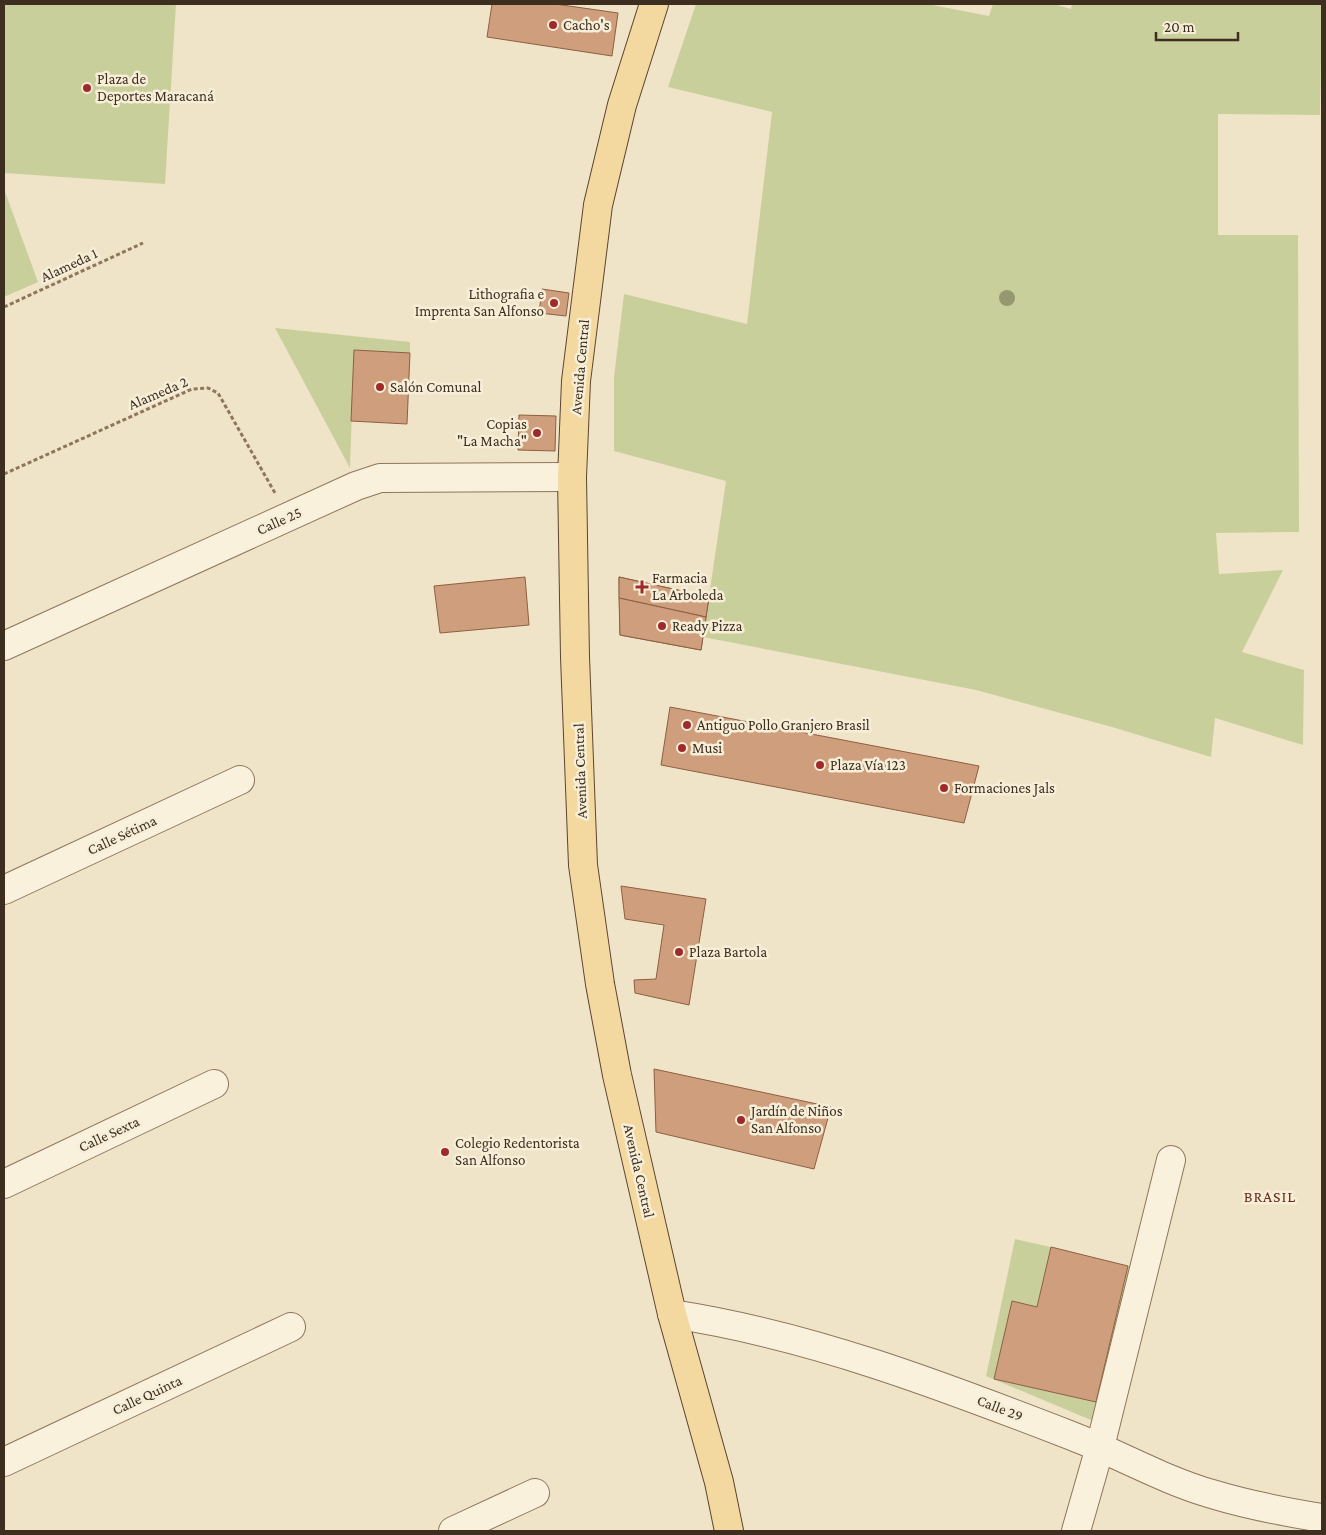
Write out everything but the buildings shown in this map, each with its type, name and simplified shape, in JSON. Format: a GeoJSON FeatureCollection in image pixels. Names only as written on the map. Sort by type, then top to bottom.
{"type":"FeatureCollection","features":[{"type":"Feature","properties":{"kind":"main road","name":"Avenida Central"},"geometry":{"type":"LineString","coordinates":[[654,4],[622,105],[598,205],[576,381],[572,476],[576,657],[586,894],[616,1075],[672,1314],[719,1482],[729,1531]]}},
{"type":"Feature","properties":{"kind":"street","name":"Calle 25"},"geometry":{"type":"LineString","coordinates":[[4,646],[356,486],[380,478],[572,476]]}},
{"type":"Feature","properties":{"kind":"street","name":"Calle Sétima"},"geometry":{"type":"LineString","coordinates":[[4,890],[240,780]]}},
{"type":"Feature","properties":{"kind":"street","name":"Calle Sexta"},"geometry":{"type":"LineString","coordinates":[[4,1184],[214,1084]]}},
{"type":"Feature","properties":{"kind":"street"},"geometry":{"type":"LineString","coordinates":[[1076,1531],[1100,1447],[1171,1160]]}},
{"type":"Feature","properties":{"kind":"street","name":"Calle 29"},"geometry":{"type":"LineString","coordinates":[[672,1314],[714,1320],[895,1371],[1100,1447],[1156,1473],[1210,1494],[1322,1518]]}},
{"type":"Feature","properties":{"kind":"street","name":"Calle Quinta"},"geometry":{"type":"LineString","coordinates":[[4,1462],[291,1328]]}},
{"type":"Feature","properties":{"kind":"street"},"geometry":{"type":"LineString","coordinates":[[453,1531],[535,1493]]}},
{"type":"Feature","properties":{"kind":"path","name":"Alameda 1"},"geometry":{"type":"LineString","coordinates":[[4,307],[143,243]]}},
{"type":"Feature","properties":{"kind":"path","name":"Alameda 2"},"geometry":{"type":"LineString","coordinates":[[4,474],[192,389],[208,388],[218,394],[288,517]]}},
{"type":"Feature","properties":{"kind":"green space","name":"Plaza de Deportes Maracaná"},"geometry":{"type":"Polygon","coordinates":[[[4,4],[176,4],[165,184],[4,173],[4,4]]]}},
{"type":"Feature","properties":{"kind":"green space"},"geometry":{"type":"Polygon","coordinates":[[[696,4],[927,4],[989,16],[993,4],[1054,4],[1071,9],[1072,4],[1322,4],[1320,115],[1218,114],[1218,235],[1298,235],[1299,532],[1216,533],[1219,574],[1283,570],[1242,652],[1304,670],[1303,745],[1215,718],[1211,757],[1112,727],[976,690],[703,637],[726,481],[614,451],[614,377],[624,294],[747,324],[772,112],[668,87],[696,4]]]}},
{"type":"Feature","properties":{"kind":"green space"},"geometry":{"type":"Polygon","coordinates":[[[4,189],[38,282],[4,297],[4,189]]]}},
{"type":"Feature","properties":{"kind":"green space"},"geometry":{"type":"Polygon","coordinates":[[[275,328],[410,342],[410,353],[354,350],[350,468],[275,328]]]}},
{"type":"Feature","properties":{"kind":"green space"},"geometry":{"type":"Polygon","coordinates":[[[1015,1239],[1051,1247],[1037,1307],[1012,1302],[994,1379],[1095,1402],[1128,1266],[1136,1267],[1098,1423],[986,1376],[1015,1239]]]}},
{"type":"Feature","properties":{"kind":"place","name":"Cacho's"},"geometry":{"type":"Point","coordinates":[553,25]}},
{"type":"Feature","properties":{"kind":"place","name":"Plaza de Deportes Maracaná"},"geometry":{"type":"Point","coordinates":[87,88]}},
{"type":"Feature","properties":{"kind":"place","name":"Lithografia e Imprenta San Alfonso"},"geometry":{"type":"Point","coordinates":[554,303]}},
{"type":"Feature","properties":{"kind":"place","name":"Salón Comunal"},"geometry":{"type":"Point","coordinates":[380,387]}},
{"type":"Feature","properties":{"kind":"place","name":"Copias \"La Macha\""},"geometry":{"type":"Point","coordinates":[537,433]}},
{"type":"Feature","properties":{"kind":"place","name":"Farmacia La Arboleda"},"geometry":{"type":"Point","coordinates":[642,587]}},
{"type":"Feature","properties":{"kind":"place","name":"Ready Pizza"},"geometry":{"type":"Point","coordinates":[662,626]}},
{"type":"Feature","properties":{"kind":"place","name":"Antiguo Pollo Granjero Brasil"},"geometry":{"type":"Point","coordinates":[687,725]}},
{"type":"Feature","properties":{"kind":"place","name":"Musi"},"geometry":{"type":"Point","coordinates":[682,748]}},
{"type":"Feature","properties":{"kind":"place","name":"Plaza Vía 123"},"geometry":{"type":"Point","coordinates":[820,765]}},
{"type":"Feature","properties":{"kind":"place","name":"Formaciones Jals"},"geometry":{"type":"Point","coordinates":[944,788]}},
{"type":"Feature","properties":{"kind":"place","name":"Plaza Bartola"},"geometry":{"type":"Point","coordinates":[679,952]}},
{"type":"Feature","properties":{"kind":"place","name":"Jardín de Niños San Alfonso"},"geometry":{"type":"Point","coordinates":[741,1120]}},
{"type":"Feature","properties":{"kind":"place","name":"Colegio Redentorista San Alfonso"},"geometry":{"type":"Point","coordinates":[445,1152]}},
{"type":"Feature","properties":{"kind":"district","name":"BRASIL"},"geometry":{"type":"Point","coordinates":[1270,1196]}}]}
